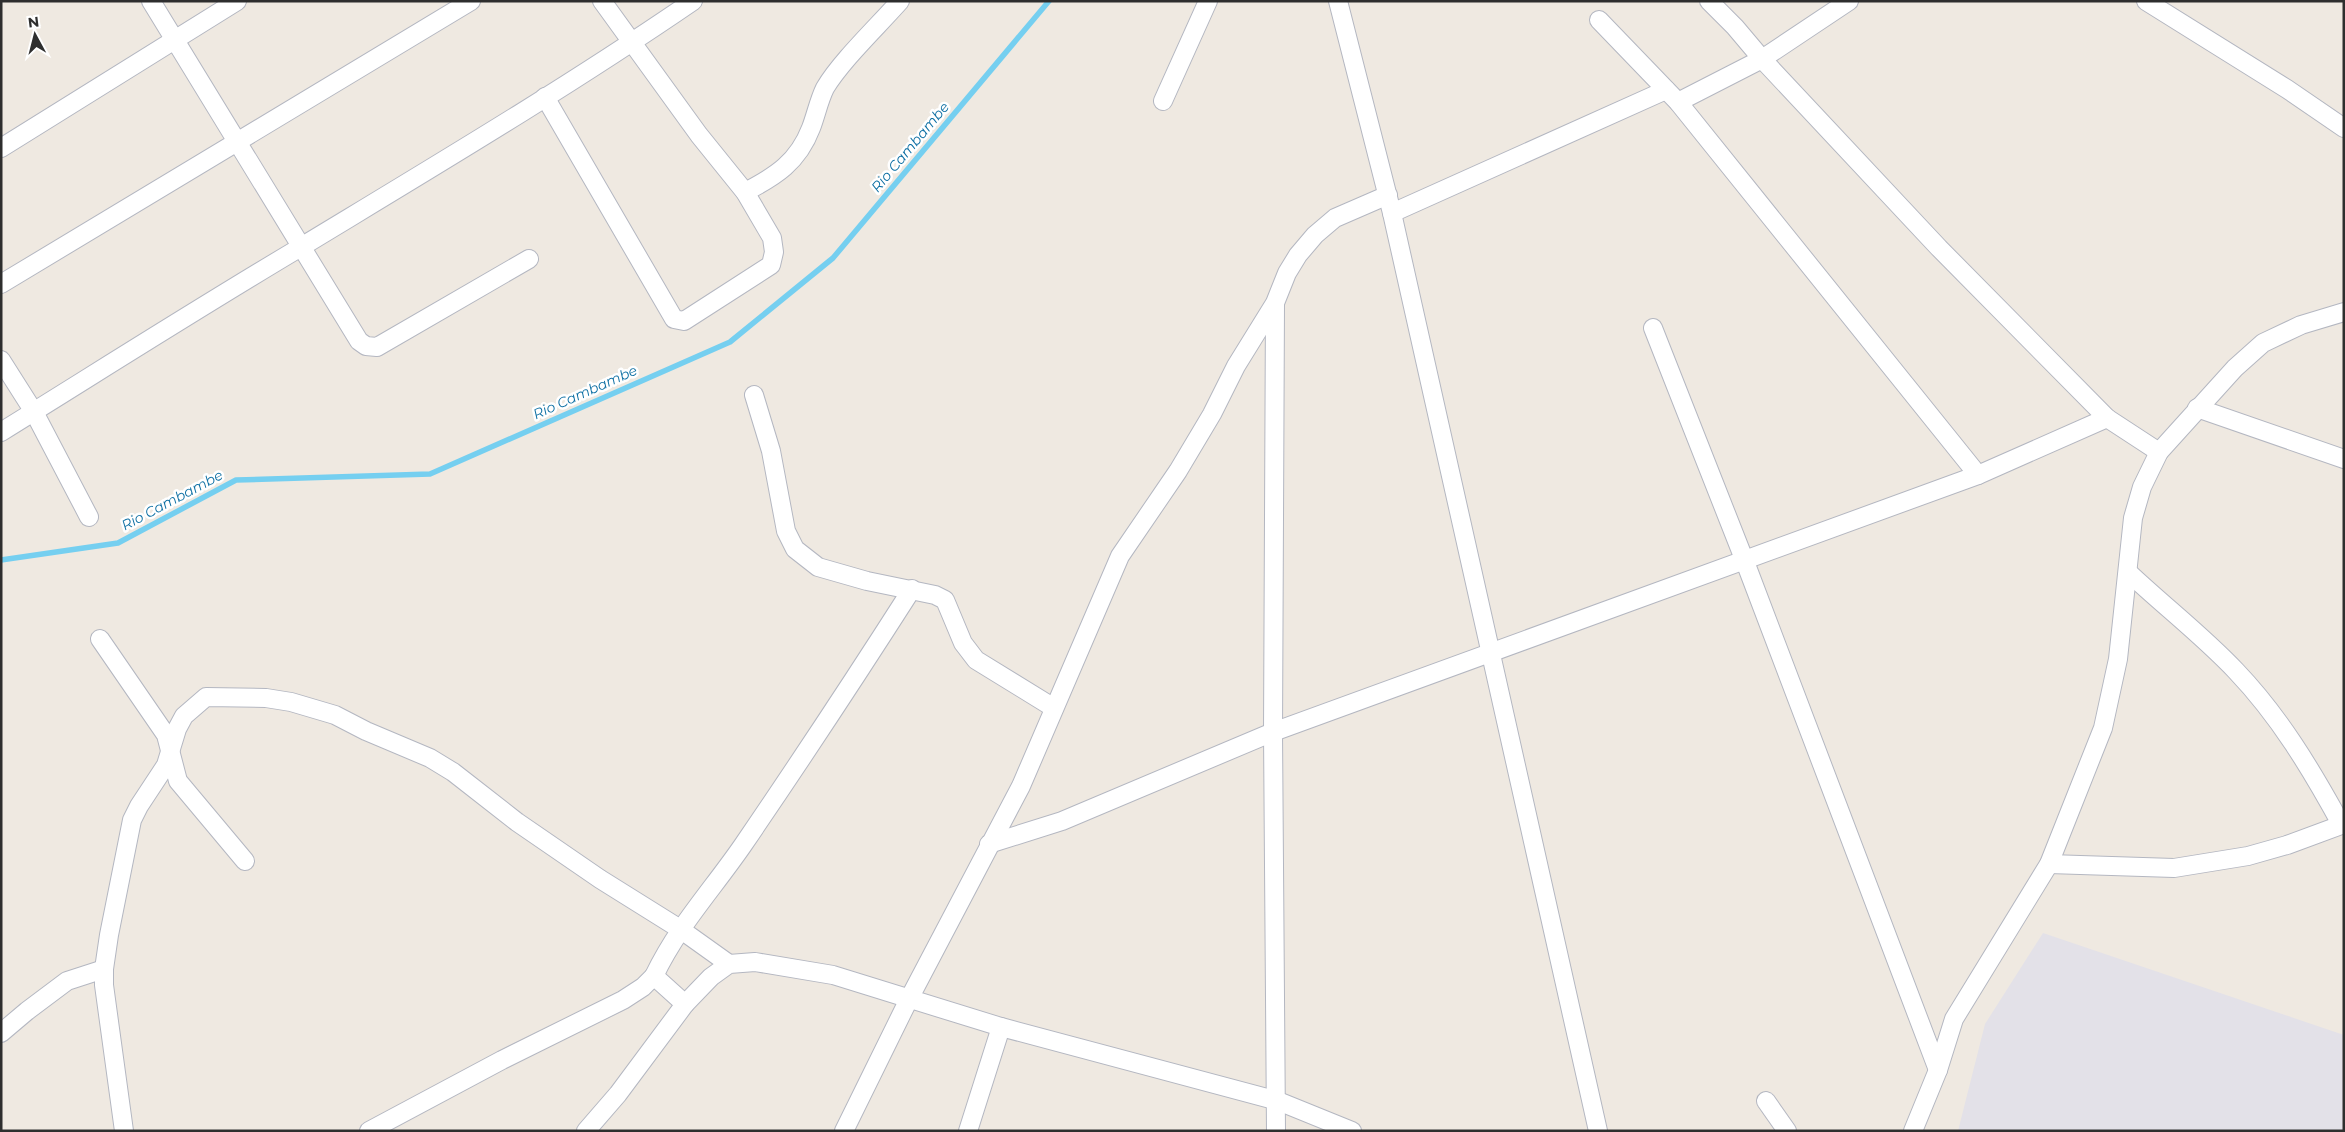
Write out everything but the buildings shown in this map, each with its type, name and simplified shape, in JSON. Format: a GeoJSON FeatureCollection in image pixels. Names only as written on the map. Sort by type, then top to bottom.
{"type":"FeatureCollection","features":[{"type":"Feature","properties":{"kind":"street"},"geometry":{"type":"LineString","coordinates":[[152,1],[359,341],[366,346],[377,347],[529,258]]}},
{"type":"Feature","properties":{"kind":"street"},"geometry":{"type":"LineString","coordinates":[[1,148],[238,1]]}},
{"type":"Feature","properties":{"kind":"street"},"geometry":{"type":"LineString","coordinates":[[1,284],[471,1]]}},
{"type":"Feature","properties":{"kind":"street"},"geometry":{"type":"LineString","coordinates":[[545,97],[676,320],[684,321],[771,265],[774,252],[772,238],[745,192],[631,44],[602,1]]}},
{"type":"Feature","properties":{"kind":"street"},"geometry":{"type":"LineString","coordinates":[[1,432],[301,247],[458,153],[631,44],[693,1]]}},
{"type":"Feature","properties":{"kind":"street"},"geometry":{"type":"LineString","coordinates":[[745,192],[777,175],[795,157],[808,135],[825,89],[837,72],[900,1]]}},
{"type":"Feature","properties":{"kind":"street"},"geometry":{"type":"LineString","coordinates":[[1163,101],[1208,1]]}},
{"type":"Feature","properties":{"kind":"street"},"geometry":{"type":"LineString","coordinates":[[1338,1],[1388,194],[1598,1131]]}},
{"type":"Feature","properties":{"kind":"street"},"geometry":{"type":"LineString","coordinates":[[1709,1],[1736,27],[1762,59],[1939,248],[2107,418],[2159,452]]}},
{"type":"Feature","properties":{"kind":"street"},"geometry":{"type":"LineString","coordinates":[[1392,213],[1762,59],[1849,1]]}},
{"type":"Feature","properties":{"kind":"street"},"geometry":{"type":"LineString","coordinates":[[2146,1],[2287,89],[2344,128]]}},
{"type":"Feature","properties":{"kind":"street"},"geometry":{"type":"LineString","coordinates":[[1599,20],[1672,96],[1978,475]]}},
{"type":"Feature","properties":{"kind":"street"},"geometry":{"type":"LineString","coordinates":[[844,1131],[909,999],[1021,786],[1120,556],[1178,471],[1212,414],[1236,366],[1275,303],[1287,273],[1315,235],[1334,218],[1388,194]]}},
{"type":"Feature","properties":{"kind":"street"},"geometry":{"type":"LineString","coordinates":[[1275,303],[1272,732],[1278,1101],[1276,1131]]}},
{"type":"Feature","properties":{"kind":"street"},"geometry":{"type":"LineString","coordinates":[[1913,1131],[1938,1070],[1954,1019],[2049,864],[2103,728],[2118,659],[2129,574],[2133,518],[2142,487],[2159,452],[2235,368],[2263,343],[2301,325],[2344,312]]}},
{"type":"Feature","properties":{"kind":"street"},"geometry":{"type":"LineString","coordinates":[[1653,328],[1744,559],[1938,1070]]}},
{"type":"Feature","properties":{"kind":"street"},"geometry":{"type":"LineString","coordinates":[[1,360],[34,412],[89,517]]}},
{"type":"Feature","properties":{"kind":"street"},"geometry":{"type":"LineString","coordinates":[[754,395],[771,451],[786,531],[795,549],[818,567],[867,581],[912,589],[935,595],[945,600],[963,643],[976,660],[1054,708]]}},
{"type":"Feature","properties":{"kind":"street"},"geometry":{"type":"LineString","coordinates":[[2197,408],[2344,460]]}},
{"type":"Feature","properties":{"kind":"street"},"geometry":{"type":"LineString","coordinates":[[989,844],[1062,821],[1272,732],[1978,475],[2107,418]]}},
{"type":"Feature","properties":{"kind":"street"},"geometry":{"type":"LineString","coordinates":[[2049,864],[2174,868],[2248,856],[2288,845],[2342,824],[2313,772],[2276,718],[2236,670],[2129,574]]}},
{"type":"Feature","properties":{"kind":"street"},"geometry":{"type":"LineString","coordinates":[[369,1131],[643,988],[654,976],[680,929],[736,854],[792,773],[912,589]]}},
{"type":"Feature","properties":{"kind":"street"},"geometry":{"type":"LineString","coordinates":[[100,639],[166,735],[178,781],[245,861]]}},
{"type":"Feature","properties":{"kind":"street"},"geometry":{"type":"LineString","coordinates":[[124,1131],[104,969],[109,935],[132,820],[166,765],[177,729],[184,716],[206,697],[266,698],[291,702],[335,715],[366,731],[430,758],[445,767],[517,822],[600,879],[680,929],[729,964]]}},
{"type":"Feature","properties":{"kind":"street"},"geometry":{"type":"LineString","coordinates":[[586,1131],[618,1094],[685,1004],[711,977],[729,964],[755,962],[833,975],[1001,1027],[1278,1101],[1352,1131]]}},
{"type":"Feature","properties":{"kind":"street"},"geometry":{"type":"LineString","coordinates":[[1,1033],[26,1010],[67,981],[104,969]]}},
{"type":"Feature","properties":{"kind":"street"},"geometry":{"type":"LineString","coordinates":[[654,976],[685,1004]]}},
{"type":"Feature","properties":{"kind":"street"},"geometry":{"type":"LineString","coordinates":[[968,1131],[1001,1027]]}},
{"type":"Feature","properties":{"kind":"street"},"geometry":{"type":"LineString","coordinates":[[1766,1101],[1787,1131]]}},
{"type":"Feature","properties":{"kind":"shaded area"},"geometry":{"type":"Polygon","coordinates":[[[2043,933],[2344,1035],[2344,1131],[1958,1131],[1985,1024],[2043,933]]]}},
{"type":"Feature","properties":{"kind":"waterway","name":"Rio Cambambe"},"geometry":{"type":"LineString","coordinates":[[1,560],[118,543],[236,480],[430,474],[730,342],[833,258],[1049,1]]}}]}
